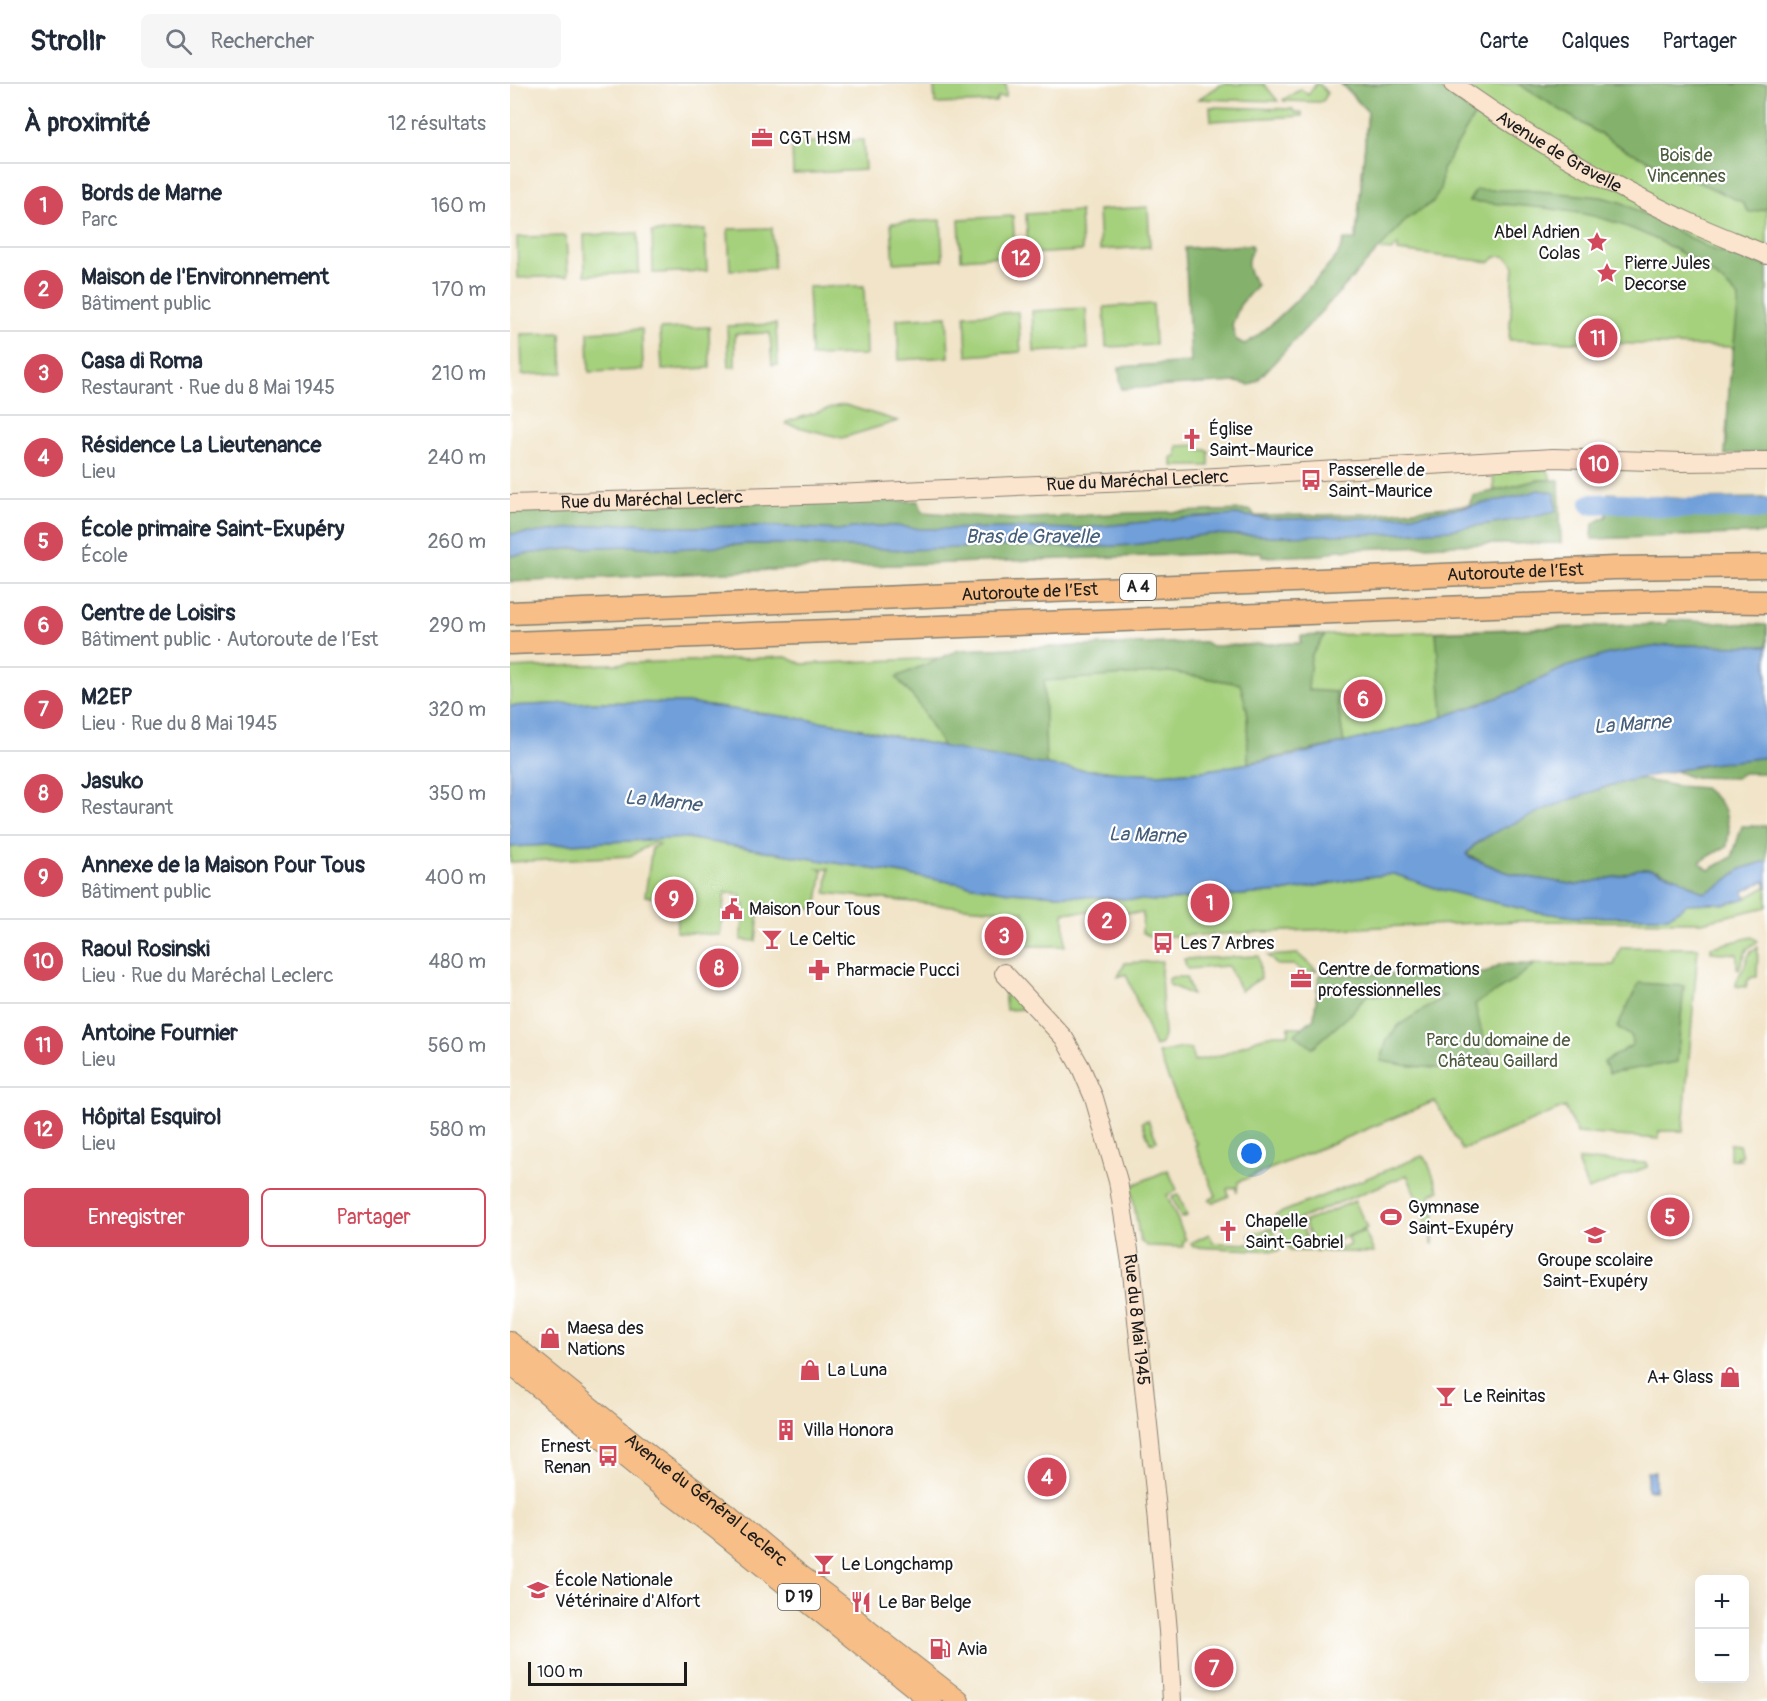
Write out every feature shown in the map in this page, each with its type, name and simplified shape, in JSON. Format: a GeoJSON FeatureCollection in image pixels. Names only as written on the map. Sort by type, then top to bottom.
{"type":"FeatureCollection","features":[{"type":"Feature","properties":{"kind":"highway","name":"Autoroute de l’Est"},"geometry":{"type":"LineString","coordinates":[[510,613],[1615,567],[1767,566]]}},
{"type":"Feature","properties":{"kind":"highway","name":"Autoroute de l’Est"},"geometry":{"type":"LineString","coordinates":[[510,643],[1549,603],[1767,602]]}},
{"type":"Feature","properties":{"kind":"main road","name":"Avenue du Général Leclerc"},"geometry":{"type":"LineString","coordinates":[[510,1342],[959,1701]]}},
{"type":"Feature","properties":{"kind":"main road","name":"Avenue du Général Leclerc"},"geometry":{"type":"LineString","coordinates":[[510,1364],[931,1701]]}},
{"type":"Feature","properties":{"kind":"main road"},"geometry":{"type":"LineString","coordinates":[[668,1492],[708,1500]]}},
{"type":"Feature","properties":{"kind":"street","name":"Avenue de Gravelle"},"geometry":{"type":"LineString","coordinates":[[1453,84],[1505,120],[1590,172],[1691,223],[1767,255]]}},
{"type":"Feature","properties":{"kind":"street","name":"Rue du Maréchal Leclerc"},"geometry":{"type":"LineString","coordinates":[[510,504],[857,493],[1208,478],[1553,458],[1682,462],[1767,461]]}},
{"type":"Feature","properties":{"kind":"street","name":"Rue du 8 Mai 1945"},"geometry":{"type":"LineString","coordinates":[[1004,973],[1064,1038],[1081,1068],[1094,1098],[1118,1180],[1129,1247],[1157,1510],[1172,1701]]}},
{"type":"Feature","properties":{"kind":"green space"},"geometry":{"type":"Polygon","coordinates":[[[934,84],[1006,84],[1006,97],[998,97],[996,102],[935,104],[934,84]]]}},
{"type":"Feature","properties":{"kind":"green space"},"geometry":{"type":"Polygon","coordinates":[[[1222,84],[1264,84],[1278,101],[1198,99],[1222,84]]]}},
{"type":"Feature","properties":{"kind":"green space"},"geometry":{"type":"Polygon","coordinates":[[[1316,84],[1319,84],[1327,93],[1324,100],[1320,102],[1283,100],[1301,89],[1308,95],[1316,84]]]}},
{"type":"Feature","properties":{"kind":"green space","name":"Bois de Vincennes"},"geometry":{"type":"Polygon","coordinates":[[[1341,84],[1767,84],[1767,451],[1729,389],[1733,347],[1509,340],[1514,266],[1509,259],[1503,256],[1490,262],[1398,251],[1398,245],[1391,251],[1370,248],[1353,267],[1368,112],[1341,84]]]}},
{"type":"Feature","properties":{"kind":"green space"},"geometry":{"type":"Polygon","coordinates":[[[1342,84],[1434,84],[1475,115],[1442,170],[1441,189],[1433,202],[1408,218],[1257,381],[1250,385],[1236,382],[1121,389],[1119,367],[1191,362],[1185,248],[1252,245],[1248,267],[1257,285],[1240,305],[1232,325],[1235,339],[1244,344],[1278,318],[1305,291],[1336,257],[1344,240],[1356,240],[1368,112],[1342,84]]]}},
{"type":"Feature","properties":{"kind":"green space"},"geometry":{"type":"Polygon","coordinates":[[[1518,84],[1767,84],[1767,209],[1749,213],[1742,202],[1624,149],[1518,84]]]}},
{"type":"Feature","properties":{"kind":"green space"},"geometry":{"type":"Polygon","coordinates":[[[1210,107],[1293,109],[1294,112],[1302,113],[1302,116],[1211,121],[1210,107]]]}},
{"type":"Feature","properties":{"kind":"green space"},"geometry":{"type":"Polygon","coordinates":[[[863,140],[865,170],[793,174],[792,143],[863,140]]]}},
{"type":"Feature","properties":{"kind":"green space"},"geometry":{"type":"Polygon","coordinates":[[[1476,190],[1527,190],[1601,197],[1621,202],[1711,249],[1767,266],[1767,451],[1725,455],[1729,389],[1739,298],[1724,283],[1665,244],[1622,225],[1579,213],[1469,201],[1476,190]]]}},
{"type":"Feature","properties":{"kind":"green space"},"geometry":{"type":"Polygon","coordinates":[[[1148,207],[1150,247],[1100,250],[1098,210],[1148,207]]]}},
{"type":"Feature","properties":{"kind":"green space"},"geometry":{"type":"Polygon","coordinates":[[[1080,211],[1082,251],[1028,254],[1026,214],[1080,211]]]}},
{"type":"Feature","properties":{"kind":"green space"},"geometry":{"type":"Polygon","coordinates":[[[1013,216],[1015,255],[961,259],[959,219],[1013,216]]]}},
{"type":"Feature","properties":{"kind":"green space"},"geometry":{"type":"Polygon","coordinates":[[[941,220],[943,260],[894,263],[891,223],[941,220]]]}},
{"type":"Feature","properties":{"kind":"green space"},"geometry":{"type":"Polygon","coordinates":[[[772,228],[774,268],[730,270],[728,229],[772,228]]]}},
{"type":"Feature","properties":{"kind":"green space"},"geometry":{"type":"Polygon","coordinates":[[[705,230],[707,271],[653,273],[652,232],[705,230]]]}},
{"type":"Feature","properties":{"kind":"green space"},"geometry":{"type":"Polygon","coordinates":[[[638,233],[639,273],[585,275],[584,235],[638,233]]]}},
{"type":"Feature","properties":{"kind":"green space"},"geometry":{"type":"Polygon","coordinates":[[[566,236],[568,276],[518,278],[517,237],[566,236]]]}},
{"type":"Feature","properties":{"kind":"green space"},"geometry":{"type":"Polygon","coordinates":[[[864,286],[866,355],[811,356],[808,287],[864,286]]]}},
{"type":"Feature","properties":{"kind":"green space"},"geometry":{"type":"Polygon","coordinates":[[[1153,304],[1155,345],[1106,347],[1104,307],[1153,304]]]}},
{"type":"Feature","properties":{"kind":"green space"},"geometry":{"type":"Polygon","coordinates":[[[1086,308],[1088,349],[1034,352],[1032,311],[1086,308]]]}},
{"type":"Feature","properties":{"kind":"green space"},"geometry":{"type":"Polygon","coordinates":[[[1018,312],[1021,352],[967,356],[965,315],[1018,312]]]}},
{"type":"Feature","properties":{"kind":"green space"},"geometry":{"type":"Polygon","coordinates":[[[947,316],[949,357],[899,360],[897,319],[947,316]]]}},
{"type":"Feature","properties":{"kind":"green space"},"geometry":{"type":"Polygon","coordinates":[[[776,324],[778,365],[772,365],[770,333],[735,334],[735,367],[729,367],[727,326],[776,324]]]}},
{"type":"Feature","properties":{"kind":"green space"},"geometry":{"type":"Polygon","coordinates":[[[709,327],[710,368],[662,370],[660,329],[709,327]]]}},
{"type":"Feature","properties":{"kind":"green space"},"geometry":{"type":"Polygon","coordinates":[[[642,329],[643,370],[589,372],[588,332],[642,329]]]}},
{"type":"Feature","properties":{"kind":"green space"},"geometry":{"type":"Polygon","coordinates":[[[561,333],[563,373],[522,375],[521,334],[561,333]]]}},
{"type":"Feature","properties":{"kind":"green space"},"geometry":{"type":"Polygon","coordinates":[[[845,405],[898,421],[842,438],[786,424],[786,422],[845,405]]]}},
{"type":"Feature","properties":{"kind":"green space"},"geometry":{"type":"Polygon","coordinates":[[[1198,445],[1198,450],[1209,452],[1209,466],[1172,466],[1172,457],[1177,457],[1177,446],[1198,445]]]}},
{"type":"Feature","properties":{"kind":"green space"},"geometry":{"type":"Polygon","coordinates":[[[1548,470],[1551,480],[1538,480],[1494,491],[1493,473],[1548,470]]]}},
{"type":"Feature","properties":{"kind":"green space"},"geometry":{"type":"Polygon","coordinates":[[[1538,480],[1559,480],[1561,543],[1337,550],[1323,555],[1262,557],[1261,552],[838,567],[510,582],[510,556],[574,548],[629,546],[673,549],[748,544],[905,550],[1003,546],[1093,547],[1133,545],[1209,534],[1277,536],[1448,530],[1519,519],[1556,510],[1555,493],[1539,490],[1466,507],[1422,514],[1372,518],[1267,519],[1240,515],[1072,529],[921,529],[871,526],[837,530],[766,526],[685,527],[635,523],[510,534],[510,505],[918,501],[923,512],[1013,519],[1251,510],[1255,516],[1369,514],[1469,505],[1473,496],[1538,480]]]}},
{"type":"Feature","properties":{"kind":"green space"},"geometry":{"type":"Polygon","coordinates":[[[1608,493],[1686,499],[1767,498],[1767,533],[1592,539],[1593,524],[1607,516],[1608,493]]]}},
{"type":"Feature","properties":{"kind":"green space"},"geometry":{"type":"Polygon","coordinates":[[[1668,620],[1767,627],[1767,646],[1665,645],[1511,693],[1434,720],[1292,756],[1202,771],[1158,774],[1074,769],[988,756],[833,723],[687,703],[595,702],[510,706],[510,668],[786,657],[802,664],[944,658],[959,650],[1204,642],[1212,646],[1301,643],[1301,636],[1666,624],[1668,620]]]}},
{"type":"Feature","properties":{"kind":"green space"},"geometry":{"type":"Polygon","coordinates":[[[1668,620],[1767,625],[1767,646],[1665,645],[1609,654],[1566,667],[1511,693],[1443,717],[1436,632],[1666,624],[1668,620]]]}},
{"type":"Feature","properties":{"kind":"green space"},"geometry":{"type":"Polygon","coordinates":[[[1325,635],[1311,656],[1308,690],[1336,692],[1344,743],[1248,763],[1247,710],[1240,684],[1170,672],[1044,681],[1046,765],[943,747],[918,703],[896,677],[959,650],[1204,642],[1212,646],[1301,643],[1301,636],[1325,635]]]}},
{"type":"Feature","properties":{"kind":"green space"},"geometry":{"type":"Polygon","coordinates":[[[1767,757],[1767,773],[1743,773],[1736,778],[1690,777],[1675,771],[1725,761],[1767,757]]]}},
{"type":"Feature","properties":{"kind":"green space"},"geometry":{"type":"Polygon","coordinates":[[[1638,779],[1704,788],[1718,800],[1725,811],[1729,830],[1727,846],[1701,861],[1701,864],[1709,870],[1732,857],[1742,826],[1767,826],[1767,861],[1741,869],[1719,886],[1704,893],[1658,870],[1638,869],[1619,876],[1577,885],[1521,876],[1503,871],[1467,855],[1476,844],[1494,833],[1545,809],[1600,789],[1638,779]]]}},
{"type":"Feature","properties":{"kind":"green space"},"geometry":{"type":"Polygon","coordinates":[[[686,838],[1010,892],[1157,901],[1282,892],[1394,874],[1435,888],[1536,912],[1576,917],[1668,917],[1687,904],[1726,904],[1746,898],[1767,886],[1767,907],[1702,922],[1522,921],[1151,937],[1142,932],[1143,913],[1064,912],[1065,946],[1025,946],[1024,912],[826,893],[829,867],[828,869],[816,868],[823,870],[817,908],[759,912],[756,941],[741,940],[745,904],[739,903],[741,894],[725,893],[720,935],[676,932],[681,890],[668,888],[666,899],[645,896],[652,847],[660,844],[653,843],[630,856],[510,862],[510,847],[686,838]]]}},
{"type":"Feature","properties":{"kind":"green space"},"geometry":{"type":"Polygon","coordinates":[[[1752,937],[1758,941],[1747,949],[1739,969],[1737,968],[1737,954],[1711,952],[1711,947],[1752,937]]]}},
{"type":"Feature","properties":{"kind":"green space","name":"Parc du domaine de Château Gaillard"},"geometry":{"type":"Polygon","coordinates":[[[1621,947],[1698,948],[1683,1131],[1659,1131],[1659,1139],[1577,1133],[1565,1107],[1462,1150],[1435,1101],[1238,1182],[1237,1193],[1235,1187],[1227,1189],[1229,1196],[1213,1203],[1209,1200],[1216,1196],[1195,1145],[1197,1144],[1158,1053],[1183,1048],[1191,1049],[1194,1061],[1225,1054],[1274,1034],[1289,1034],[1289,1027],[1303,1027],[1314,1018],[1319,975],[1485,973],[1501,964],[1614,965],[1621,947]]]}},
{"type":"Feature","properties":{"kind":"green space"},"geometry":{"type":"Polygon","coordinates":[[[1758,947],[1757,977],[1748,980],[1746,987],[1736,986],[1749,955],[1758,947]]]}},
{"type":"Feature","properties":{"kind":"green space"},"geometry":{"type":"Polygon","coordinates":[[[1298,954],[1317,971],[1304,972],[1294,965],[1277,965],[1268,956],[1298,954]]]}},
{"type":"Feature","properties":{"kind":"green space"},"geometry":{"type":"Polygon","coordinates":[[[1259,956],[1261,978],[1241,991],[1228,966],[1187,969],[1184,959],[1259,956]]]}},
{"type":"Feature","properties":{"kind":"green space"},"geometry":{"type":"Polygon","coordinates":[[[1162,961],[1164,1036],[1161,1044],[1155,1047],[1126,974],[1118,977],[1125,963],[1162,961]]]}},
{"type":"Feature","properties":{"kind":"green space"},"geometry":{"type":"Polygon","coordinates":[[[1501,964],[1534,965],[1512,982],[1475,1004],[1481,1030],[1494,1060],[1443,1069],[1381,1061],[1387,1040],[1399,1025],[1445,996],[1367,995],[1351,1014],[1312,1048],[1295,1034],[1314,1018],[1319,975],[1485,973],[1501,964]]]}},
{"type":"Feature","properties":{"kind":"green space"},"geometry":{"type":"Polygon","coordinates":[[[1186,977],[1192,995],[1170,985],[1168,979],[1186,977]]]}},
{"type":"Feature","properties":{"kind":"green space"},"geometry":{"type":"Polygon","coordinates":[[[1639,983],[1684,986],[1677,1062],[1609,1073],[1604,1062],[1632,1045],[1631,1036],[1617,1027],[1639,983]]]}},
{"type":"Feature","properties":{"kind":"green space"},"geometry":{"type":"Polygon","coordinates":[[[1007,991],[1025,1009],[1006,1010],[1004,992],[1007,991]]]}},
{"type":"Feature","properties":{"kind":"green space"},"geometry":{"type":"Polygon","coordinates":[[[1148,1120],[1157,1141],[1150,1143],[1142,1122],[1148,1120]]]}},
{"type":"Feature","properties":{"kind":"green space"},"geometry":{"type":"Polygon","coordinates":[[[1730,1144],[1739,1145],[1742,1156],[1736,1158],[1741,1160],[1730,1159],[1730,1144]]]}},
{"type":"Feature","properties":{"kind":"green space"},"geometry":{"type":"Polygon","coordinates":[[[1422,1156],[1426,1158],[1439,1191],[1430,1195],[1435,1207],[1433,1244],[1431,1244],[1431,1233],[1407,1175],[1299,1219],[1312,1251],[1290,1251],[1275,1215],[1422,1156]]]}},
{"type":"Feature","properties":{"kind":"green space"},"geometry":{"type":"Polygon","coordinates":[[[1578,1160],[1647,1163],[1647,1167],[1588,1190],[1578,1160]]]}},
{"type":"Feature","properties":{"kind":"green space"},"geometry":{"type":"Polygon","coordinates":[[[1168,1170],[1177,1190],[1167,1195],[1186,1240],[1183,1241],[1183,1247],[1147,1246],[1140,1241],[1131,1186],[1168,1170]]]}},
{"type":"Feature","properties":{"kind":"green space"},"geometry":{"type":"Polygon","coordinates":[[[1179,1195],[1187,1216],[1181,1218],[1172,1197],[1179,1195]]]}},
{"type":"Feature","properties":{"kind":"green space"},"geometry":{"type":"Polygon","coordinates":[[[1355,1201],[1367,1228],[1324,1246],[1337,1242],[1340,1249],[1350,1245],[1347,1237],[1365,1231],[1374,1253],[1315,1251],[1304,1222],[1355,1201]]]}},
{"type":"Feature","properties":{"kind":"green space"},"geometry":{"type":"Polygon","coordinates":[[[1272,1228],[1281,1247],[1279,1251],[1193,1247],[1191,1243],[1209,1234],[1214,1243],[1252,1244],[1249,1235],[1272,1228]]]}},
{"type":"Feature","properties":{"kind":"water","name":"Bras de Gravelle"},"geometry":{"type":"Polygon","coordinates":[[[1539,490],[1555,493],[1556,511],[1448,530],[1277,536],[1209,534],[1133,545],[1093,547],[1003,546],[905,550],[748,544],[673,549],[629,546],[574,548],[510,556],[510,534],[599,525],[635,523],[685,527],[766,526],[837,530],[871,526],[921,529],[1072,529],[1240,515],[1267,519],[1372,518],[1422,514],[1466,507],[1539,490]]]}},
{"type":"Feature","properties":{"kind":"water","name":"La Marne"},"geometry":{"type":"Polygon","coordinates":[[[1665,645],[1767,646],[1767,757],[1702,765],[1605,787],[1548,808],[1499,830],[1476,843],[1466,854],[1503,871],[1577,885],[1619,876],[1638,869],[1652,869],[1678,878],[1704,893],[1719,886],[1741,869],[1767,861],[1767,886],[1764,881],[1743,892],[1746,898],[1726,904],[1687,904],[1668,917],[1576,917],[1536,912],[1435,888],[1394,874],[1282,892],[1157,901],[1010,892],[686,838],[510,847],[510,706],[595,702],[687,703],[833,723],[988,756],[1074,769],[1158,774],[1202,771],[1292,756],[1434,720],[1511,693],[1566,667],[1608,654],[1665,645]]]}},
{"type":"Feature","properties":{"kind":"water"},"geometry":{"type":"Polygon","coordinates":[[[1647,1472],[1655,1472],[1655,1490],[1647,1490],[1647,1472]]]}},
{"type":"Feature","properties":{"kind":"waterway","name":"Bras de Gravelle"},"geometry":{"type":"LineString","coordinates":[[1590,504],[1624,503],[1674,508],[1767,509]]}},
{"type":"Feature","properties":{"kind":"place","name":"CGT HSM"},"geometry":{"type":"Point","coordinates":[762,138]}},
{"type":"Feature","properties":{"kind":"place","name":"Abel Adrien Colas"},"geometry":{"type":"Point","coordinates":[1597,242]}},
{"type":"Feature","properties":{"kind":"place","name":"Hôpital Esquirol"},"geometry":{"type":"Point","coordinates":[1021,258]}},
{"type":"Feature","properties":{"kind":"place","name":"Pierre Jules Decorse"},"geometry":{"type":"Point","coordinates":[1607,273]}},
{"type":"Feature","properties":{"kind":"place","name":"Antoine Fournier"},"geometry":{"type":"Point","coordinates":[1598,338]}},
{"type":"Feature","properties":{"kind":"place","name":"Église Saint-Maurice"},"geometry":{"type":"Point","coordinates":[1192,439]}},
{"type":"Feature","properties":{"kind":"place","name":"Raoul Rosinski"},"geometry":{"type":"Point","coordinates":[1599,464]}},
{"type":"Feature","properties":{"kind":"place","name":"Passerelle de Saint-Maurice"},"geometry":{"type":"Point","coordinates":[1311,480]}},
{"type":"Feature","properties":{"kind":"place","name":"Centre de Loisirs"},"geometry":{"type":"Point","coordinates":[1363,699]}},
{"type":"Feature","properties":{"kind":"place","name":"Annexe de la Maison Pour Tous"},"geometry":{"type":"Point","coordinates":[674,899]}},
{"type":"Feature","properties":{"kind":"place","name":"Bords de Marne"},"geometry":{"type":"Point","coordinates":[1210,903]}},
{"type":"Feature","properties":{"kind":"place","name":"Maison Pour Tous"},"geometry":{"type":"Point","coordinates":[732,909]}},
{"type":"Feature","properties":{"kind":"place","name":"Maison de l'Environnement"},"geometry":{"type":"Point","coordinates":[1107,921]}},
{"type":"Feature","properties":{"kind":"place","name":"Casa di Roma"},"geometry":{"type":"Point","coordinates":[1004,936]}},
{"type":"Feature","properties":{"kind":"place","name":"Le Celtic"},"geometry":{"type":"Point","coordinates":[772,939]}},
{"type":"Feature","properties":{"kind":"place","name":"Les 7 Arbres"},"geometry":{"type":"Point","coordinates":[1163,943]}},
{"type":"Feature","properties":{"kind":"place","name":"Jasuko"},"geometry":{"type":"Point","coordinates":[719,968]}},
{"type":"Feature","properties":{"kind":"place","name":"Pharmacie Pucci"},"geometry":{"type":"Point","coordinates":[819,970]}},
{"type":"Feature","properties":{"kind":"place","name":"Centre de formations professionnelles"},"geometry":{"type":"Point","coordinates":[1301,979]}},
{"type":"Feature","properties":{"kind":"place","name":"Gymnase Saint-Exupéry"},"geometry":{"type":"Point","coordinates":[1391,1217]}},
{"type":"Feature","properties":{"kind":"place","name":"École primaire Saint-Exupéry"},"geometry":{"type":"Point","coordinates":[1670,1217]}},
{"type":"Feature","properties":{"kind":"place","name":"Chapelle Saint-Gabriel"},"geometry":{"type":"Point","coordinates":[1228,1231]}},
{"type":"Feature","properties":{"kind":"place","name":"Groupe scolaire Saint-Exupéry"},"geometry":{"type":"Point","coordinates":[1595,1235]}},
{"type":"Feature","properties":{"kind":"place","name":"Maesa des Nations"},"geometry":{"type":"Point","coordinates":[550,1338]}},
{"type":"Feature","properties":{"kind":"place","name":"La Luna"},"geometry":{"type":"Point","coordinates":[810,1370]}},
{"type":"Feature","properties":{"kind":"place","name":"A+ Glass"},"geometry":{"type":"Point","coordinates":[1730,1377]}},
{"type":"Feature","properties":{"kind":"place","name":"Le Reinitas"},"geometry":{"type":"Point","coordinates":[1446,1396]}},
{"type":"Feature","properties":{"kind":"place","name":"Villa Honora"},"geometry":{"type":"Point","coordinates":[786,1430]}},
{"type":"Feature","properties":{"kind":"place","name":"Ernest Renan"},"geometry":{"type":"Point","coordinates":[608,1456]}},
{"type":"Feature","properties":{"kind":"place","name":"Résidence La Lieutenance"},"geometry":{"type":"Point","coordinates":[1047,1477]}},
{"type":"Feature","properties":{"kind":"place","name":"Le Longchamp"},"geometry":{"type":"Point","coordinates":[824,1564]}},
{"type":"Feature","properties":{"kind":"place","name":"École Nationale Vétérinaire d'Alfort"},"geometry":{"type":"Point","coordinates":[538,1590]}},
{"type":"Feature","properties":{"kind":"place","name":"Le Bar Belge"},"geometry":{"type":"Point","coordinates":[861,1602]}},
{"type":"Feature","properties":{"kind":"place","name":"Avia"},"geometry":{"type":"Point","coordinates":[940,1649]}},
{"type":"Feature","properties":{"kind":"place","name":"M2EP"},"geometry":{"type":"Point","coordinates":[1214,1668]}}]}
